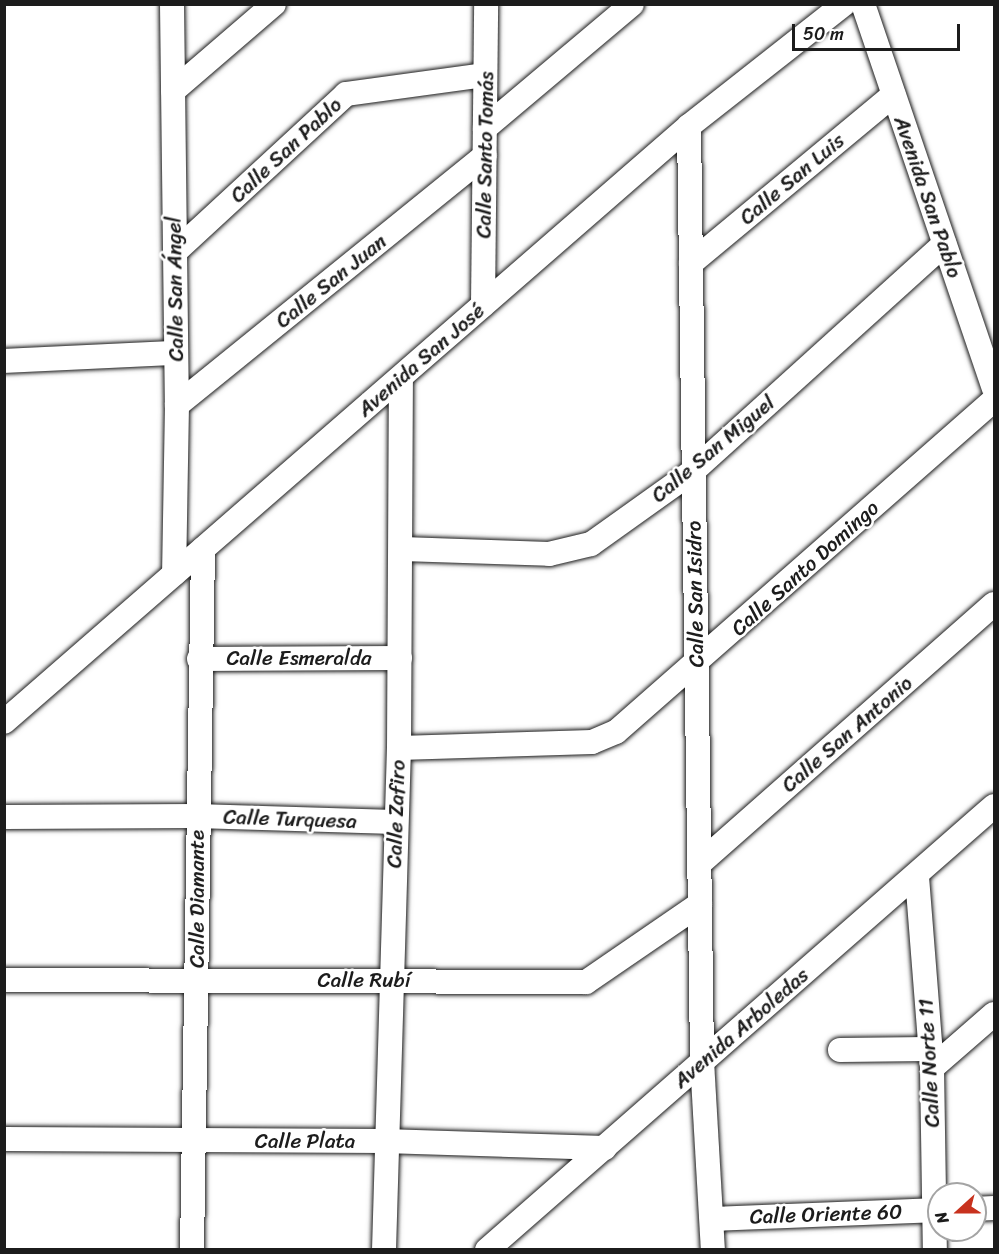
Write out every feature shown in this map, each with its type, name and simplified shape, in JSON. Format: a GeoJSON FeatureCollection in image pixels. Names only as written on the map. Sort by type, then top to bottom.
{"type":"FeatureCollection","features":[{"type":"Feature","properties":{"kind":"street","name":"Calle San Ángel"},"geometry":{"type":"LineString","coordinates":[[172,4],[177,405],[174,574]]}},
{"type":"Feature","properties":{"kind":"street"},"geometry":{"type":"LineString","coordinates":[[173,92],[274,4]]}},
{"type":"Feature","properties":{"kind":"street","name":"Calle Santo Tomás"},"geometry":{"type":"LineString","coordinates":[[483,305],[486,4]]}},
{"type":"Feature","properties":{"kind":"street"},"geometry":{"type":"LineString","coordinates":[[485,128],[632,4]]}},
{"type":"Feature","properties":{"kind":"street","name":"Avenida San José"},"geometry":{"type":"LineString","coordinates":[[4,722],[689,126],[844,4]]}},
{"type":"Feature","properties":{"kind":"street","name":"Avenida San Pablo"},"geometry":{"type":"LineString","coordinates":[[863,4],[994,388]]}},
{"type":"Feature","properties":{"kind":"street","name":"Calle San Pablo"},"geometry":{"type":"LineString","coordinates":[[175,252],[346,94],[486,75]]}},
{"type":"Feature","properties":{"kind":"street","name":"Calle San Luis"},"geometry":{"type":"LineString","coordinates":[[691,263],[893,95]]}},
{"type":"Feature","properties":{"kind":"street","name":"Calle San Isidro"},"geometry":{"type":"LineString","coordinates":[[689,126],[692,472],[702,1061],[713,1219],[713,1250]]}},
{"type":"Feature","properties":{"kind":"street","name":"Calle San Juan"},"geometry":{"type":"LineString","coordinates":[[177,405],[485,156]]}},
{"type":"Feature","properties":{"kind":"street","name":"Calle San Miguel"},"geometry":{"type":"LineString","coordinates":[[402,549],[549,554],[591,544],[692,472],[944,244]]}},
{"type":"Feature","properties":{"kind":"street"},"geometry":{"type":"LineString","coordinates":[[4,361],[176,353]]}},
{"type":"Feature","properties":{"kind":"street","name":"Calle Zafiro"},"geometry":{"type":"LineString","coordinates":[[384,1250],[384,1141],[399,748],[402,549],[401,378]]}},
{"type":"Feature","properties":{"kind":"street","name":"Calle Santo Domingo"},"geometry":{"type":"LineString","coordinates":[[399,748],[592,742],[616,732],[697,665],[994,400]]}},
{"type":"Feature","properties":{"kind":"street","name":"Calle Diamante"},"geometry":{"type":"LineString","coordinates":[[192,1250],[198,980],[196,816],[203,549]]}},
{"type":"Feature","properties":{"kind":"street","name":"Calle San Antonio"},"geometry":{"type":"LineString","coordinates":[[699,864],[994,603]]}},
{"type":"Feature","properties":{"kind":"street","name":"Calle Esmeralda"},"geometry":{"type":"LineString","coordinates":[[199,659],[400,658]]}},
{"type":"Feature","properties":{"kind":"street","name":"Avenida Arboledas"},"geometry":{"type":"LineString","coordinates":[[487,1250],[702,1061],[917,877],[994,806]]}},
{"type":"Feature","properties":{"kind":"street","name":"Calle Turquesa"},"geometry":{"type":"LineString","coordinates":[[4,817],[196,816],[395,822]]}},
{"type":"Feature","properties":{"kind":"street","name":"Calle Norte 11"},"geometry":{"type":"LineString","coordinates":[[917,877],[930,1058],[936,1182]]}},
{"type":"Feature","properties":{"kind":"street","name":"Calle Rubí"},"geometry":{"type":"LineString","coordinates":[[4,980],[391,979],[586,982],[700,904]]}},
{"type":"Feature","properties":{"kind":"street"},"geometry":{"type":"LineString","coordinates":[[840,1050],[930,1058],[994,1014]]}},
{"type":"Feature","properties":{"kind":"street","name":"Calle Plata"},"geometry":{"type":"LineString","coordinates":[[4,1139],[194,1142],[384,1141],[605,1148]]}},
{"type":"Feature","properties":{"kind":"street","name":"Calle Oriente 60"},"geometry":{"type":"LineString","coordinates":[[713,1219],[927,1210]]}}]}
